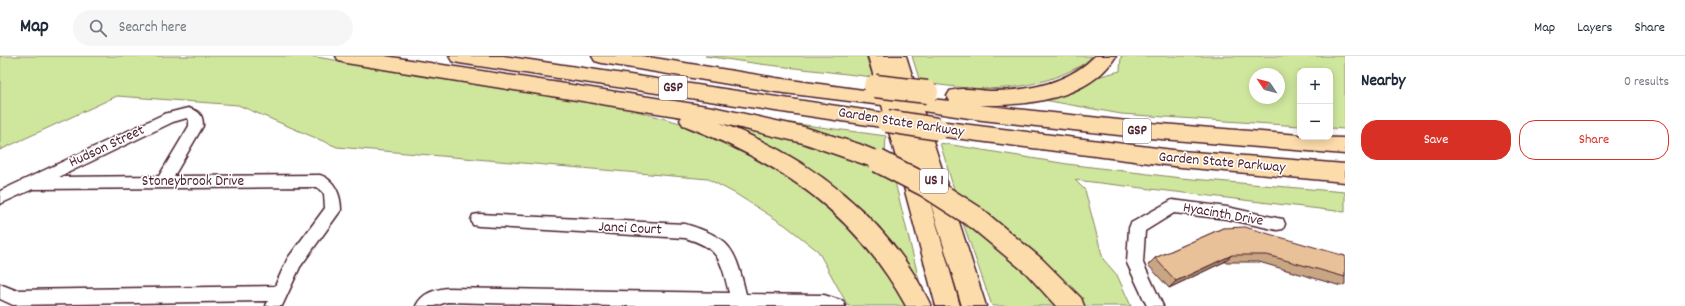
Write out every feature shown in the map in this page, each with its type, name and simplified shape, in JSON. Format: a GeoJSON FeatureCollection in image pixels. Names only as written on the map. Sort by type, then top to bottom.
{"type":"FeatureCollection","features":[{"type":"Feature","properties":{"kind":"highway"},"geometry":{"type":"LineString","coordinates":[[346,56],[632,102],[682,108],[778,128],[845,148],[878,161],[926,185],[975,217],[1034,266],[1072,306]]}},
{"type":"Feature","properties":{"kind":"highway","name":"Garden State Parkway"},"geometry":{"type":"LineString","coordinates":[[459,56],[938,129],[1181,159],[1345,173]]}},
{"type":"Feature","properties":{"kind":"highway","name":"Garden State Parkway"},"geometry":{"type":"LineString","coordinates":[[602,56],[648,65],[790,76],[877,93],[1177,135],[1345,146]]}},
{"type":"Feature","properties":{"kind":"highway","name":"US 1"},"geometry":{"type":"LineString","coordinates":[[878,56],[948,306]]}},
{"type":"Feature","properties":{"kind":"highway","name":"US 1"},"geometry":{"type":"LineString","coordinates":[[896,56],[974,306]]}},
{"type":"Feature","properties":{"kind":"highway"},"geometry":{"type":"LineString","coordinates":[[902,56],[903,81]]}},
{"type":"Feature","properties":{"kind":"highway"},"geometry":{"type":"LineString","coordinates":[[928,99],[986,98],[1029,95],[1056,88],[1077,80],[1094,69],[1106,56]]}},
{"type":"Feature","properties":{"kind":"highway"},"geometry":{"type":"LineString","coordinates":[[632,102],[701,124],[745,142],[807,178],[828,193],[864,228],[899,271],[919,306]]}},
{"type":"Feature","properties":{"kind":"street","name":"Hudson Street"},"geometry":{"type":"LineString","coordinates":[[0,198],[169,118],[188,113],[196,117],[196,126],[163,182]]}},
{"type":"Feature","properties":{"kind":"street","name":"Stoneybrook Drive"},"geometry":{"type":"LineString","coordinates":[[31,183],[320,181],[330,188],[334,199],[333,210],[294,263],[276,300]]}},
{"type":"Feature","properties":{"kind":"street","name":"Hyacinth Drive"},"geometry":{"type":"LineString","coordinates":[[1155,306],[1135,263],[1137,228],[1172,206],[1227,213],[1277,224]]}},
{"type":"Feature","properties":{"kind":"street","name":"Janci Court"},"geometry":{"type":"LineString","coordinates":[[479,220],[685,231],[700,235],[711,239],[728,257],[739,300]]}},
{"type":"Feature","properties":{"kind":"street"},"geometry":{"type":"LineString","coordinates":[[0,291],[13,298],[276,300]]}},
{"type":"Feature","properties":{"kind":"street"},"geometry":{"type":"LineString","coordinates":[[424,306],[427,302],[436,297],[447,295],[824,302],[837,305]]}},
{"type":"Feature","properties":{"kind":"green space"},"geometry":{"type":"Polygon","coordinates":[[[0,56],[310,56],[622,107],[691,126],[737,147],[824,198],[869,242],[908,306],[848,306],[818,251],[785,225],[736,194],[708,179],[337,147],[238,105],[117,96],[0,150],[0,56]]]}},
{"type":"Feature","properties":{"kind":"green space"},"geometry":{"type":"Polygon","coordinates":[[[705,56],[866,56],[873,77],[760,64],[705,56]]]}},
{"type":"Feature","properties":{"kind":"green space"},"geometry":{"type":"Polygon","coordinates":[[[912,56],[1092,56],[1078,67],[1043,81],[1008,88],[991,89],[956,87],[920,82],[912,56]]]}},
{"type":"Feature","properties":{"kind":"green space"},"geometry":{"type":"Polygon","coordinates":[[[1121,56],[1345,56],[1345,129],[1333,128],[1333,68],[1297,68],[1297,126],[1121,114],[1044,100],[1089,79],[1120,71],[1121,56]]]}},
{"type":"Feature","properties":{"kind":"green space"},"geometry":{"type":"Polygon","coordinates":[[[710,121],[826,148],[894,178],[925,304],[881,238],[710,121]]]}},
{"type":"Feature","properties":{"kind":"green space"},"geometry":{"type":"Polygon","coordinates":[[[776,121],[886,136],[885,156],[776,121]]]}},
{"type":"Feature","properties":{"kind":"green space"},"geometry":{"type":"Polygon","coordinates":[[[940,143],[1067,164],[1181,178],[1345,192],[1345,212],[1075,180],[1085,190],[1103,259],[1117,275],[1131,306],[1080,306],[957,199],[940,143]]]}},
{"type":"Feature","properties":{"kind":"green space"},"geometry":{"type":"Polygon","coordinates":[[[962,220],[1027,269],[1060,306],[992,306],[962,220]]]}},
{"type":"Feature","properties":{"kind":"building"},"geometry":{"type":"Polygon","coordinates":[[[1245,227],[1345,256],[1345,277],[1267,255],[1232,255],[1176,281],[1155,258],[1223,228],[1245,227]]]}}]}
